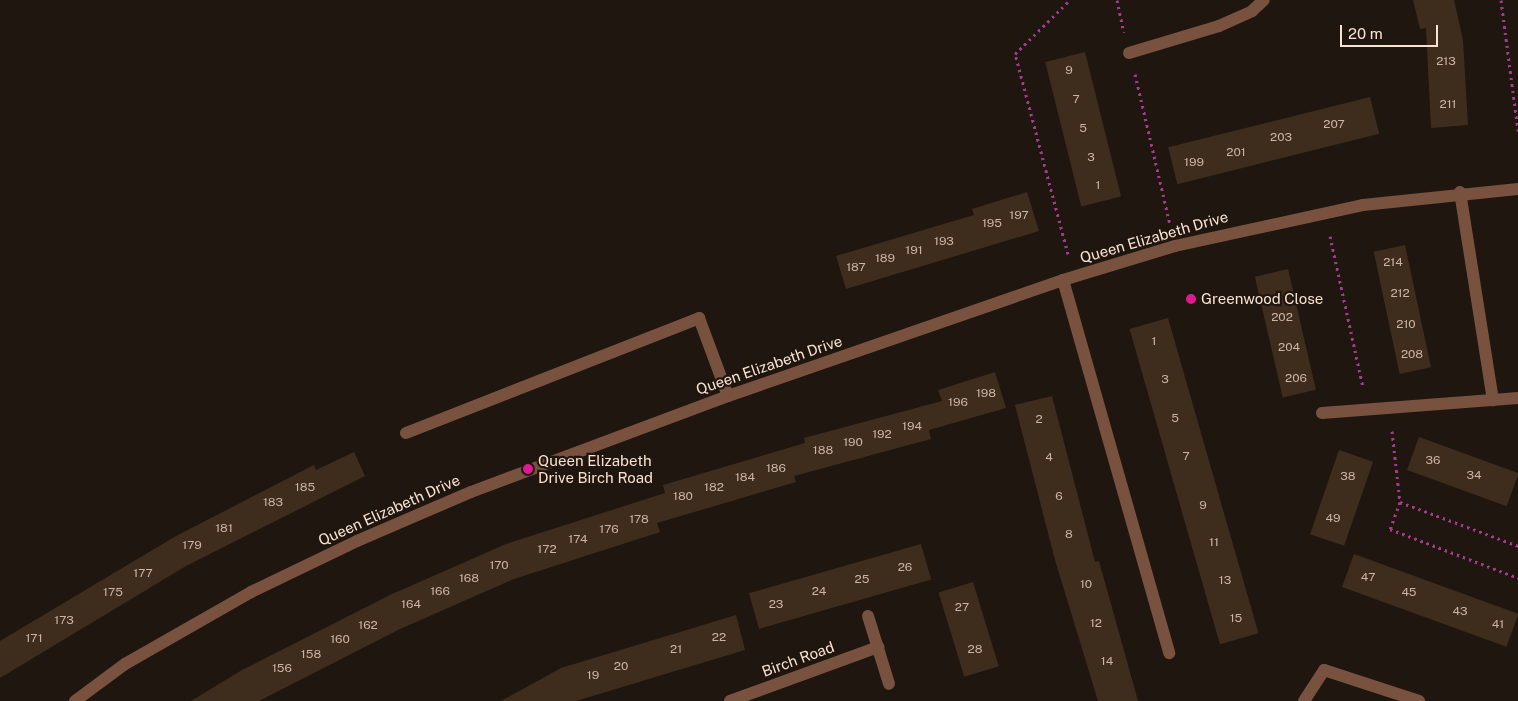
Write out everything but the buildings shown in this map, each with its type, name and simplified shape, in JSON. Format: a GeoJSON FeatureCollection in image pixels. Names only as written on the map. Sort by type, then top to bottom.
{"type":"FeatureCollection","features":[{"type":"Feature","properties":{"kind":"street"},"geometry":{"type":"LineString","coordinates":[[1130,53],[1219,26],[1252,11],[1264,0]]}},
{"type":"Feature","properties":{"kind":"street","name":"Queen Elizabeth Drive"},"geometry":{"type":"LineString","coordinates":[[75,701],[125,664],[251,592],[357,541],[471,492],[728,396],[1068,278],[1175,246],[1324,213],[1460,192],[1518,189]]}},
{"type":"Feature","properties":{"kind":"street"},"geometry":{"type":"LineString","coordinates":[[1460,192],[1493,400]]}},
{"type":"Feature","properties":{"kind":"street"},"geometry":{"type":"LineString","coordinates":[[1068,278],[1169,653]]}},
{"type":"Feature","properties":{"kind":"street"},"geometry":{"type":"LineString","coordinates":[[406,433],[699,318],[728,396]]}},
{"type":"Feature","properties":{"kind":"street"},"geometry":{"type":"LineString","coordinates":[[1322,412],[1518,398]]}},
{"type":"Feature","properties":{"kind":"street"},"geometry":{"type":"LineString","coordinates":[[868,616],[889,684]]}},
{"type":"Feature","properties":{"kind":"street","name":"Birch Road"},"geometry":{"type":"LineString","coordinates":[[730,701],[878,647]]}},
{"type":"Feature","properties":{"kind":"street"},"geometry":{"type":"LineString","coordinates":[[1304,701],[1324,670],[1419,701]]}},
{"type":"Feature","properties":{"kind":"path"},"geometry":{"type":"LineString","coordinates":[[1068,278],[1015,54],[1070,0]]}},
{"type":"Feature","properties":{"kind":"path"},"geometry":{"type":"LineString","coordinates":[[1117,0],[1175,246]]}},
{"type":"Feature","properties":{"kind":"path"},"geometry":{"type":"LineString","coordinates":[[1501,0],[1518,131]]}},
{"type":"Feature","properties":{"kind":"path"},"geometry":{"type":"LineString","coordinates":[[1324,213],[1368,409]]}},
{"type":"Feature","properties":{"kind":"path"},"geometry":{"type":"LineString","coordinates":[[1390,408],[1400,502],[1390,529],[1518,578]]}},
{"type":"Feature","properties":{"kind":"path"},"geometry":{"type":"LineString","coordinates":[[1400,502],[1518,546]]}},
{"type":"Feature","properties":{"kind":"place","name":"Greenwood Close"},"geometry":{"type":"Point","coordinates":[1191,299]}},
{"type":"Feature","properties":{"kind":"place","name":"Queen Elizabeth Drive Birch Road"},"geometry":{"type":"Point","coordinates":[528,469]}}]}
